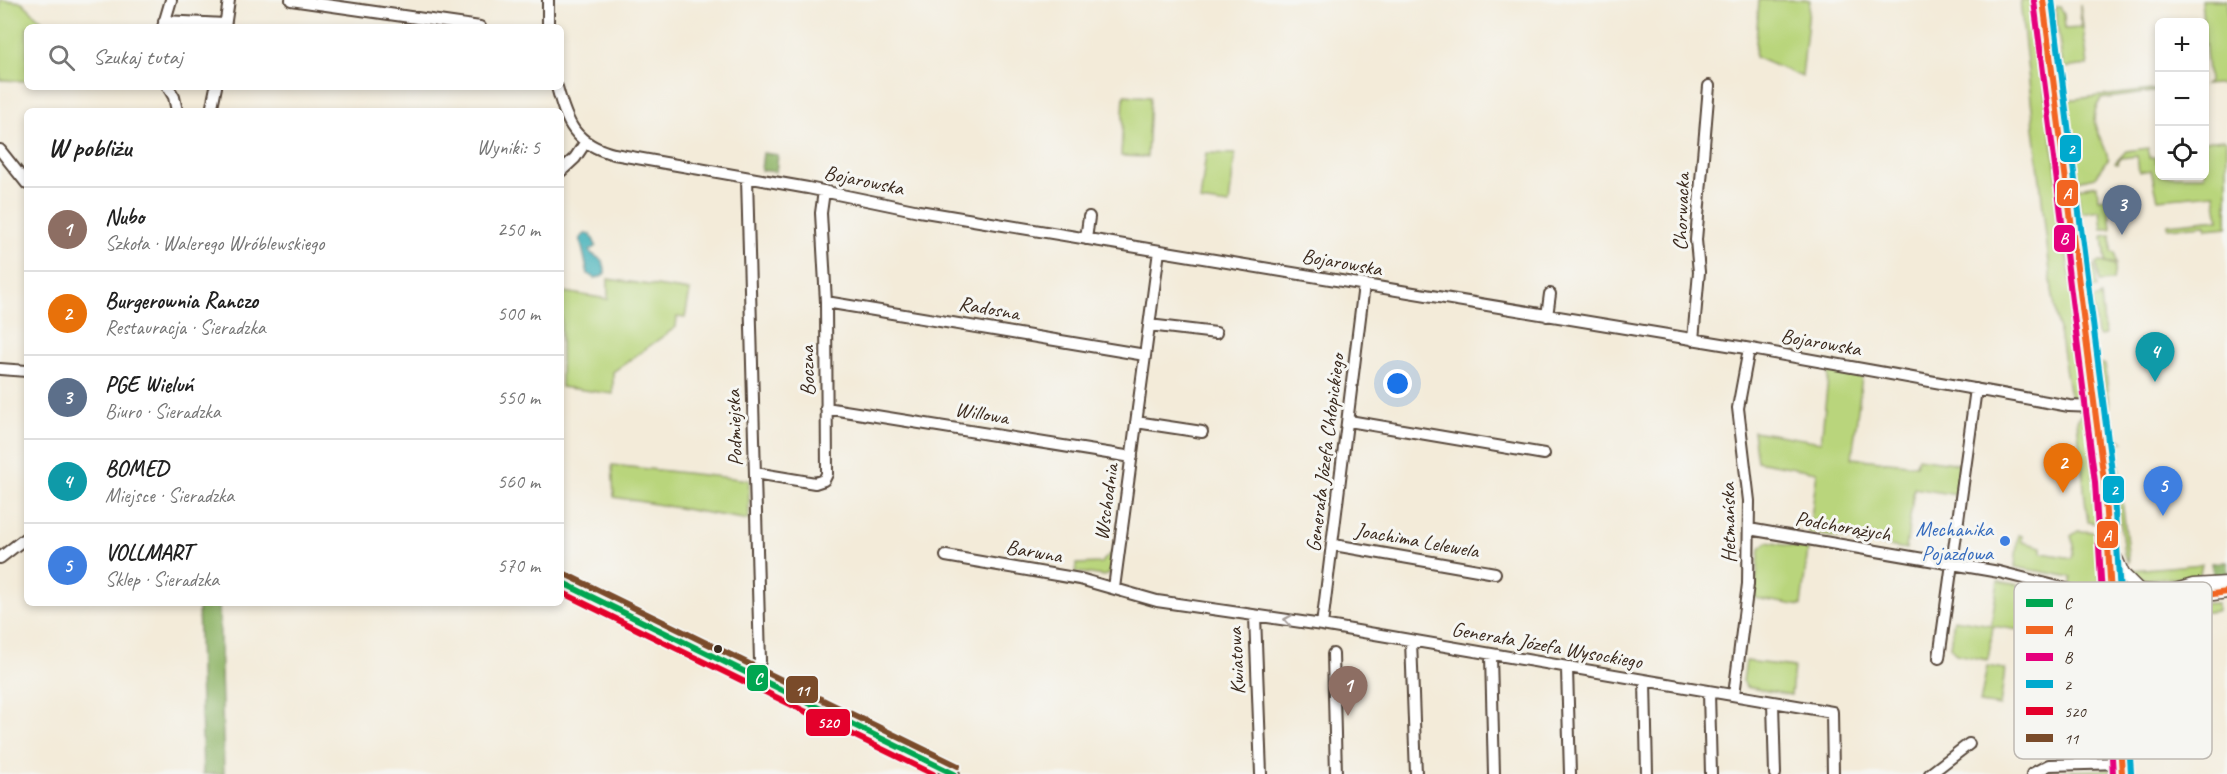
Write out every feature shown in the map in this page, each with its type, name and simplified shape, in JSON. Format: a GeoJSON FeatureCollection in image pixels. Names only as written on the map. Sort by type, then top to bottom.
{"type":"FeatureCollection","features":[{"type":"Feature","properties":{"kind":"main road"},"geometry":{"type":"LineString","coordinates":[[2043,0],[2095,407],[2110,582]]}},
{"type":"Feature","properties":{"kind":"main road"},"geometry":{"type":"LineString","coordinates":[[2108,538],[2121,570],[2132,582]]}},
{"type":"Feature","properties":{"kind":"main road"},"geometry":{"type":"LineString","coordinates":[[2212,584],[2227,583]]}},
{"type":"Feature","properties":{"kind":"main road"},"geometry":{"type":"LineString","coordinates":[[2212,594],[2227,592]]}},
{"type":"Feature","properties":{"kind":"street"},"geometry":{"type":"LineString","coordinates":[[163,24],[171,0]]}},
{"type":"Feature","properties":{"kind":"street"},"geometry":{"type":"LineString","coordinates":[[225,24],[229,0]]}},
{"type":"Feature","properties":{"kind":"street"},"geometry":{"type":"LineString","coordinates":[[291,0],[459,24]]}},
{"type":"Feature","properties":{"kind":"street"},"geometry":{"type":"LineString","coordinates":[[548,0],[548,24]]}},
{"type":"Feature","properties":{"kind":"street","name":"Chorwacka"},"geometry":{"type":"LineString","coordinates":[[1693,340],[1699,272],[1696,240],[1709,87]]}},
{"type":"Feature","properties":{"kind":"street"},"geometry":{"type":"LineString","coordinates":[[170,90],[176,108]]}},
{"type":"Feature","properties":{"kind":"street"},"geometry":{"type":"LineString","coordinates":[[212,108],[215,90]]}},
{"type":"Feature","properties":{"kind":"street"},"geometry":{"type":"LineString","coordinates":[[558,90],[569,122],[585,143],[575,158],[564,168]]}},
{"type":"Feature","properties":{"kind":"street","name":"Bojarowska"},"geometry":{"type":"LineString","coordinates":[[585,143],[614,154],[824,191],[899,208],[1749,349],[2069,406],[2095,407]]}},
{"type":"Feature","properties":{"kind":"street"},"geometry":{"type":"LineString","coordinates":[[0,150],[24,180]]}},
{"type":"Feature","properties":{"kind":"street","name":"Podmiejska"},"geometry":{"type":"LineString","coordinates":[[747,178],[760,661],[754,676]]}},
{"type":"Feature","properties":{"kind":"street","name":"Boczna"},"geometry":{"type":"LineString","coordinates":[[755,473],[812,483],[824,480],[827,469],[826,302],[822,213],[824,191]]}},
{"type":"Feature","properties":{"kind":"street"},"geometry":{"type":"LineString","coordinates":[[1086,239],[1089,217]]}},
{"type":"Feature","properties":{"kind":"street","name":"Wschodnia"},"geometry":{"type":"LineString","coordinates":[[1114,588],[1159,251]]}},
{"type":"Feature","properties":{"kind":"street","name":"Generała Józefa Chłopickiego"},"geometry":{"type":"LineString","coordinates":[[1322,625],[1334,545],[1364,285]]}},
{"type":"Feature","properties":{"kind":"street"},"geometry":{"type":"LineString","coordinates":[[1547,316],[1550,294]]}},
{"type":"Feature","properties":{"kind":"street","name":"Radosna"},"geometry":{"type":"LineString","coordinates":[[826,302],[1144,355]]}},
{"type":"Feature","properties":{"kind":"street"},"geometry":{"type":"LineString","coordinates":[[1149,325],[1216,333]]}},
{"type":"Feature","properties":{"kind":"street","name":"Hetmańska"},"geometry":{"type":"LineString","coordinates":[[1734,696],[1748,584],[1749,491],[1738,417],[1749,349]]}},
{"type":"Feature","properties":{"kind":"street"},"geometry":{"type":"LineString","coordinates":[[0,369],[24,371]]}},
{"type":"Feature","properties":{"kind":"street"},"geometry":{"type":"LineString","coordinates":[[1940,658],[1976,389]]}},
{"type":"Feature","properties":{"kind":"street","name":"Willowa"},"geometry":{"type":"LineString","coordinates":[[826,408],[1132,457]]}},
{"type":"Feature","properties":{"kind":"street"},"geometry":{"type":"LineString","coordinates":[[1349,421],[1544,454]]}},
{"type":"Feature","properties":{"kind":"street"},"geometry":{"type":"LineString","coordinates":[[1136,422],[1202,432]]}},
{"type":"Feature","properties":{"kind":"street","name":"Podchorążych"},"geometry":{"type":"LineString","coordinates":[[1749,529],[1999,572],[2038,582]]}},
{"type":"Feature","properties":{"kind":"street"},"geometry":{"type":"LineString","coordinates":[[0,558],[24,539]]}},
{"type":"Feature","properties":{"kind":"street","name":"Joachima Lelewela"},"geometry":{"type":"LineString","coordinates":[[1334,545],[1495,573]]}},
{"type":"Feature","properties":{"kind":"street","name":"Barwna"},"geometry":{"type":"LineString","coordinates":[[946,556],[1080,579],[1114,588]]}},
{"type":"Feature","properties":{"kind":"street"},"geometry":{"type":"LineString","coordinates":[[564,583],[954,774]]}},
{"type":"Feature","properties":{"kind":"street","name":"Kwiatowa"},"geometry":{"type":"LineString","coordinates":[[1114,588],[1157,601],[1255,616],[1261,774]]}},
{"type":"Feature","properties":{"kind":"street","name":"Generała Józefa Wysockiego"},"geometry":{"type":"LineString","coordinates":[[1255,616],[1322,625],[1567,669],[1832,712],[1833,774]]}},
{"type":"Feature","properties":{"kind":"street"},"geometry":{"type":"LineString","coordinates":[[1411,641],[1416,774]]}},
{"type":"Feature","properties":{"kind":"street"},"geometry":{"type":"LineString","coordinates":[[1333,654],[1336,774]]}},
{"type":"Feature","properties":{"kind":"street"},"geometry":{"type":"LineString","coordinates":[[1491,656],[1494,774]]}},
{"type":"Feature","properties":{"kind":"street"},"geometry":{"type":"LineString","coordinates":[[1567,669],[1570,774]]}},
{"type":"Feature","properties":{"kind":"street"},"geometry":{"type":"LineString","coordinates":[[1645,681],[1647,774]]}},
{"type":"Feature","properties":{"kind":"street"},"geometry":{"type":"LineString","coordinates":[[1709,692],[1712,774]]}},
{"type":"Feature","properties":{"kind":"street"},"geometry":{"type":"LineString","coordinates":[[1773,703],[1775,774]]}},
{"type":"Feature","properties":{"kind":"street"},"geometry":{"type":"LineString","coordinates":[[1930,774],[1969,744]]}},
{"type":"Feature","properties":{"kind":"street"},"geometry":{"type":"LineString","coordinates":[[2032,774],[2049,765],[2121,768]]}},
{"type":"Feature","properties":{"kind":"green space"},"geometry":{"type":"Polygon","coordinates":[[[0,0],[22,2],[45,24],[24,24],[24,81],[0,80],[0,0]]]}},
{"type":"Feature","properties":{"kind":"green space"},"geometry":{"type":"Polygon","coordinates":[[[1759,0],[1810,0],[1802,77],[1755,57],[1759,0]]]}},
{"type":"Feature","properties":{"kind":"green space"},"geometry":{"type":"Polygon","coordinates":[[[2020,0],[2034,0],[2086,401],[2084,402],[2072,399],[2069,391],[2052,290],[2020,0]]]}},
{"type":"Feature","properties":{"kind":"green space"},"geometry":{"type":"Polygon","coordinates":[[[2201,0],[2227,0],[2227,83],[2209,85],[2209,18],[2203,18],[2201,0]]]}},
{"type":"Feature","properties":{"kind":"green space"},"geometry":{"type":"Polygon","coordinates":[[[2080,5],[2088,65],[2063,68],[2055,7],[2060,7],[2064,14],[2065,29],[2081,28],[2080,5]]]}},
{"type":"Feature","properties":{"kind":"green space"},"geometry":{"type":"Polygon","coordinates":[[[2155,89],[2155,92],[2101,99],[2094,116],[2108,158],[2095,177],[2077,181],[2067,100],[2155,89]]]}},
{"type":"Feature","properties":{"kind":"green space"},"geometry":{"type":"Polygon","coordinates":[[[1124,95],[1150,97],[1147,157],[1121,156],[1124,95]]]}},
{"type":"Feature","properties":{"kind":"green space"},"geometry":{"type":"Polygon","coordinates":[[[2227,140],[2227,227],[2207,229],[2206,225],[2168,228],[2168,224],[2219,219],[2215,194],[2158,199],[2151,170],[2139,172],[2137,156],[2121,158],[2117,164],[2115,163],[2126,151],[2148,148],[2149,158],[2155,157],[2155,180],[2209,180],[2209,141],[2227,140]]]}},
{"type":"Feature","properties":{"kind":"green space"},"geometry":{"type":"Polygon","coordinates":[[[763,153],[778,155],[776,172],[761,170],[763,153]]]}},
{"type":"Feature","properties":{"kind":"green space"},"geometry":{"type":"Polygon","coordinates":[[[1206,153],[1235,154],[1229,205],[1200,201],[1206,153]]]}},
{"type":"Feature","properties":{"kind":"green space"},"geometry":{"type":"Polygon","coordinates":[[[2097,185],[2098,199],[2108,198],[2111,229],[2102,229],[2100,210],[2080,213],[2078,188],[2097,185]]]}},
{"type":"Feature","properties":{"kind":"green space"},"geometry":{"type":"Polygon","coordinates":[[[2111,235],[2111,252],[2115,253],[2116,264],[2106,262],[2103,236],[2111,235]]]}},
{"type":"Feature","properties":{"kind":"green space"},"geometry":{"type":"Polygon","coordinates":[[[2102,262],[2115,266],[2113,281],[2099,282],[2096,263],[2102,262]]]}},
{"type":"Feature","properties":{"kind":"green space"},"geometry":{"type":"Polygon","coordinates":[[[2094,266],[2097,288],[2091,288],[2088,267],[2094,266]]]}},
{"type":"Feature","properties":{"kind":"green space"},"geometry":{"type":"Polygon","coordinates":[[[608,279],[690,291],[685,318],[677,317],[676,327],[613,372],[613,394],[564,387],[564,292],[608,299],[608,279]]]}},
{"type":"Feature","properties":{"kind":"green space"},"geometry":{"type":"Polygon","coordinates":[[[2101,296],[2105,335],[2100,336],[2097,334],[2092,300],[2101,296]]]}},
{"type":"Feature","properties":{"kind":"green space"},"geometry":{"type":"Polygon","coordinates":[[[2101,363],[2105,365],[2110,407],[2106,407],[2101,363]]]}},
{"type":"Feature","properties":{"kind":"green space"},"geometry":{"type":"Polygon","coordinates":[[[1829,370],[1862,376],[1852,458],[1916,465],[1918,458],[1960,464],[1956,495],[1914,488],[1906,549],[1809,533],[1817,472],[1757,461],[1753,431],[1821,442],[1829,370]]]}},
{"type":"Feature","properties":{"kind":"green space"},"geometry":{"type":"Polygon","coordinates":[[[2082,413],[2088,416],[2097,524],[2088,522],[2086,508],[2077,420],[2082,413]]]}},
{"type":"Feature","properties":{"kind":"green space"},"geometry":{"type":"Polygon","coordinates":[[[2110,431],[2123,441],[2116,442],[2129,563],[2124,554],[2110,431]]]}},
{"type":"Feature","properties":{"kind":"green space"},"geometry":{"type":"Polygon","coordinates":[[[612,465],[749,480],[749,520],[614,497],[612,465]]]}},
{"type":"Feature","properties":{"kind":"green space"},"geometry":{"type":"Polygon","coordinates":[[[2078,531],[2098,532],[2100,582],[2071,582],[2071,577],[2015,567],[2018,535],[2022,536],[2022,542],[2042,547],[2042,553],[2072,558],[2074,545],[2071,536],[2078,531]]]}},
{"type":"Feature","properties":{"kind":"green space"},"geometry":{"type":"Polygon","coordinates":[[[1767,542],[1808,549],[1801,606],[1754,598],[1760,548],[1767,542]]]}},
{"type":"Feature","properties":{"kind":"green space"},"geometry":{"type":"Polygon","coordinates":[[[1115,549],[1111,572],[1105,576],[1076,572],[1076,564],[1101,563],[1115,549]]]}},
{"type":"Feature","properties":{"kind":"green space"},"geometry":{"type":"Polygon","coordinates":[[[2227,562],[2227,576],[2214,577],[2211,563],[2227,562]]]}},
{"type":"Feature","properties":{"kind":"green space"},"geometry":{"type":"Polygon","coordinates":[[[2202,564],[2199,577],[2139,579],[2131,570],[2202,564]]]}},
{"type":"Feature","properties":{"kind":"green space"},"geometry":{"type":"Polygon","coordinates":[[[2197,580],[2188,582],[2141,581],[2197,580]]]}},
{"type":"Feature","properties":{"kind":"green space"},"geometry":{"type":"Polygon","coordinates":[[[1998,581],[2014,584],[2014,629],[1993,626],[1988,660],[1956,654],[1950,646],[1954,619],[1991,625],[1998,581]]]}},
{"type":"Feature","properties":{"kind":"green space"},"geometry":{"type":"Polygon","coordinates":[[[2212,603],[2217,603],[2217,611],[2212,611],[2212,603]]]}},
{"type":"Feature","properties":{"kind":"green space"},"geometry":{"type":"Polygon","coordinates":[[[198,606],[219,606],[224,774],[203,774],[198,606]]]}},
{"type":"Feature","properties":{"kind":"green space"},"geometry":{"type":"Polygon","coordinates":[[[1746,661],[1794,667],[1791,695],[1746,687],[1743,681],[1746,661]]]}},
{"type":"Feature","properties":{"kind":"green space"},"geometry":{"type":"Polygon","coordinates":[[[1987,666],[2005,669],[2000,706],[1980,703],[1987,666]]]}},
{"type":"Feature","properties":{"kind":"green space"},"geometry":{"type":"Polygon","coordinates":[[[2110,769],[2111,773],[2047,774],[2048,772],[2110,769]]]}},
{"type":"Feature","properties":{"kind":"water"},"geometry":{"type":"Polygon","coordinates":[[[585,234],[591,234],[596,246],[589,251],[600,259],[605,267],[605,273],[601,277],[594,278],[588,274],[580,238],[585,234]]]}},
{"type":"Feature","properties":{"kind":"transit line","name":"A"},"geometry":{"type":"LineString","coordinates":[[2043,0],[2104,481],[2110,582]]}},
{"type":"Feature","properties":{"kind":"transit line","name":"2"},"geometry":{"type":"LineString","coordinates":[[2052,0],[2113,480],[2119,582]]}},
{"type":"Feature","properties":{"kind":"transit line","name":"B"},"geometry":{"type":"LineString","coordinates":[[2034,1],[2095,482],[2101,582]]}},
{"type":"Feature","properties":{"kind":"transit line","name":"11"},"geometry":{"type":"LineString","coordinates":[[565,574],[958,766]]}},
{"type":"Feature","properties":{"kind":"transit line","name":"C"},"geometry":{"type":"LineString","coordinates":[[564,583],[954,774]]}},
{"type":"Feature","properties":{"kind":"transit line","name":"A"},"geometry":{"type":"LineString","coordinates":[[2212,594],[2227,592]]}},
{"type":"Feature","properties":{"kind":"transit line","name":"520"},"geometry":{"type":"LineString","coordinates":[[564,593],[933,774]]}},
{"type":"Feature","properties":{"kind":"transit line","name":"B"},"geometry":{"type":"LineString","coordinates":[[2112,759],[2113,774]]}},
{"type":"Feature","properties":{"kind":"transit line","name":"A"},"geometry":{"type":"LineString","coordinates":[[2121,759],[2122,774]]}},
{"type":"Feature","properties":{"kind":"transit line","name":"2"},"geometry":{"type":"LineString","coordinates":[[2130,759],[2131,773]]}},
{"type":"Feature","properties":{"kind":"place","name":"PGE Wieluń"},"geometry":{"type":"Point","coordinates":[2122,235]}},
{"type":"Feature","properties":{"kind":"place","name":"BOMED"},"geometry":{"type":"Point","coordinates":[2155,382]}},
{"type":"Feature","properties":{"kind":"place","name":"Burgerownia Ranczo"},"geometry":{"type":"Point","coordinates":[2063,493]}},
{"type":"Feature","properties":{"kind":"place","name":"VOLLMART"},"geometry":{"type":"Point","coordinates":[2163,516]}},
{"type":"Feature","properties":{"kind":"place","name":"Mechanika Pojazdowa"},"geometry":{"type":"Point","coordinates":[2005,541]}},
{"type":"Feature","properties":{"kind":"place","name":"Nubo"},"geometry":{"type":"Point","coordinates":[1348,716]}}]}
